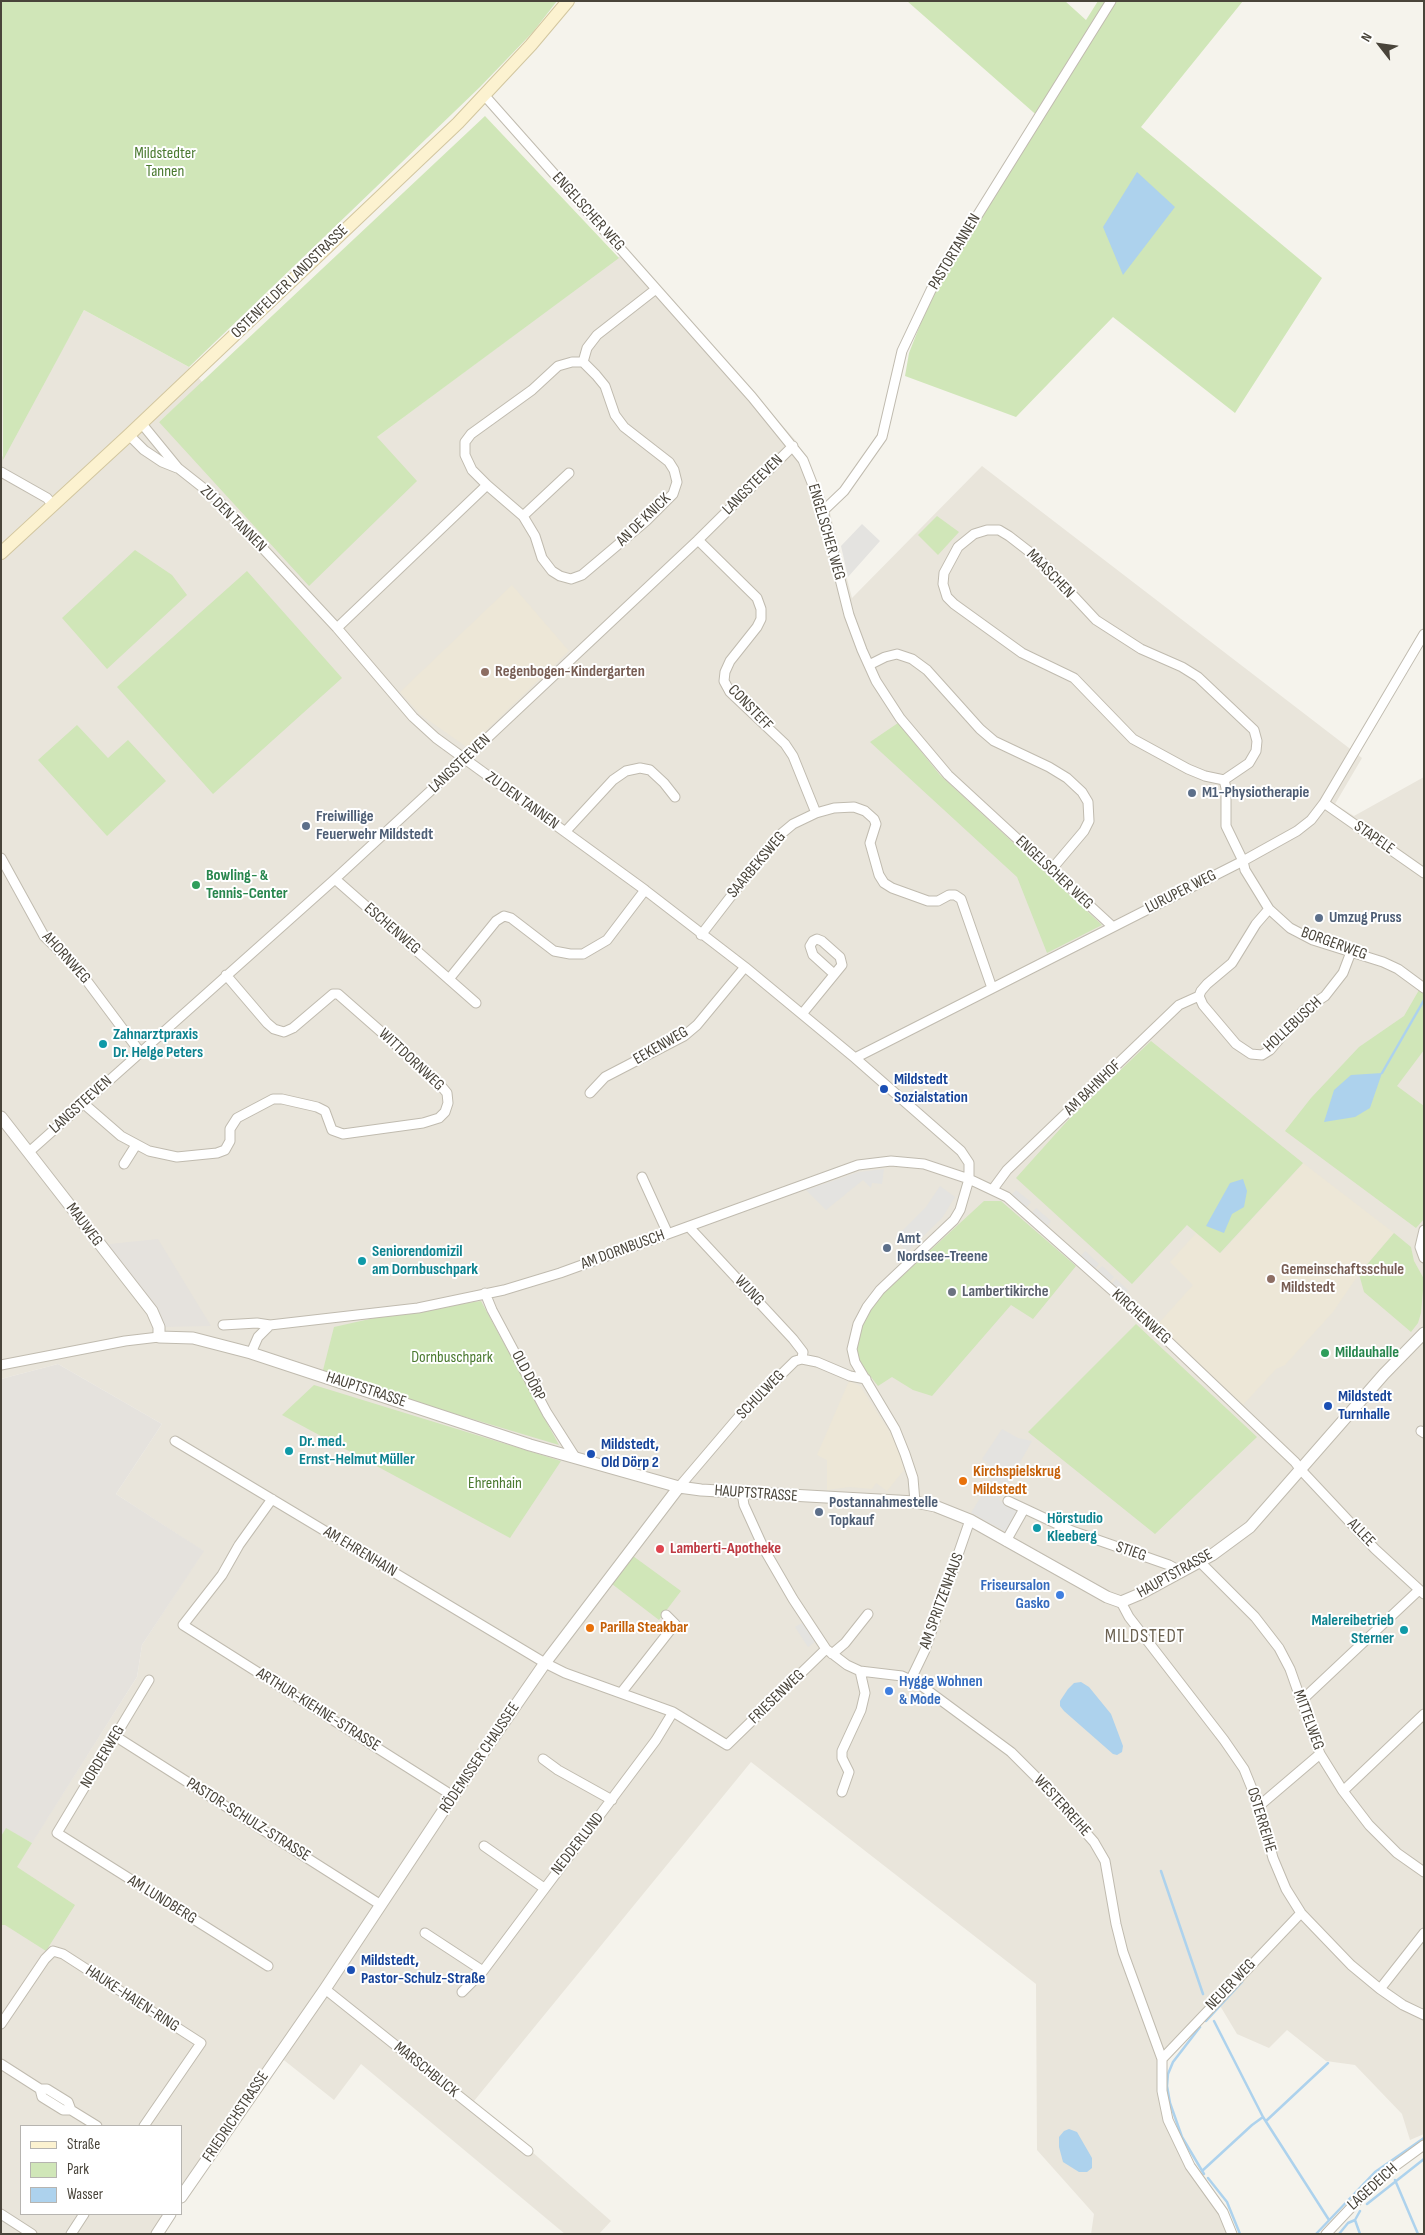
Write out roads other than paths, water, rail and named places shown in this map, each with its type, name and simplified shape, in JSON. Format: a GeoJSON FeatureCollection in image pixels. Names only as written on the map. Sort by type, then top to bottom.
{"type":"FeatureCollection","features":[{"type":"Feature","properties":{"kind":"main road","name":"OSTENFELDER LANDSTRASSE"},"geometry":{"type":"LineString","coordinates":[[1,553],[52,504],[142,424],[485,96],[568,1]]}},
{"type":"Feature","properties":{"kind":"street","name":"PASTORTANNEN"},"geometry":{"type":"LineString","coordinates":[[823,511],[844,491],[882,437],[902,351],[931,290],[1111,1]]}},
{"type":"Feature","properties":{"kind":"street","name":"ENGELSCHER WEG"},"geometry":{"type":"LineString","coordinates":[[485,96],[793,446],[806,468],[823,511],[849,615],[869,665],[889,703],[916,738],[948,774],[1113,927]]}},
{"type":"Feature","properties":{"kind":"street"},"geometry":{"type":"LineString","coordinates":[[582,362],[587,348],[597,335],[656,289]]}},
{"type":"Feature","properties":{"kind":"street","name":"AN DE KNICK"},"geometry":{"type":"LineString","coordinates":[[572,362],[582,362],[605,386],[615,415],[624,427],[659,454],[674,470],[677,482],[673,494],[646,521],[582,575],[571,579],[560,576],[552,571],[542,558],[535,536],[523,516],[472,470],[465,455],[465,442],[471,434],[532,390],[558,366],[572,362]]}},
{"type":"Feature","properties":{"kind":"street","name":"ZU DEN TANNEN"},"geometry":{"type":"LineString","coordinates":[[142,424],[178,468],[216,498],[337,628],[413,717],[436,738],[645,890],[745,967],[855,1058]]}},
{"type":"Feature","properties":{"kind":"street","name":"ZU DEN TANNEN"},"geometry":{"type":"LineString","coordinates":[[129,435],[144,450],[162,462],[178,468]]}},
{"type":"Feature","properties":{"kind":"street","name":"LANGSTEEVEN"},"geometry":{"type":"LineString","coordinates":[[29,1152],[335,879],[465,759],[698,540],[793,446]]}},
{"type":"Feature","properties":{"kind":"street"},"geometry":{"type":"LineString","coordinates":[[1,472],[47,498],[52,504]]}},
{"type":"Feature","properties":{"kind":"street"},"geometry":{"type":"LineString","coordinates":[[523,516],[569,474]]}},
{"type":"Feature","properties":{"kind":"street"},"geometry":{"type":"LineString","coordinates":[[337,628],[487,485]]}},
{"type":"Feature","properties":{"kind":"street","name":"MAASCHEN"},"geometry":{"type":"LineString","coordinates":[[987,530],[999,530],[1040,560],[1096,620],[1141,649],[1182,667],[1198,677],[1254,730],[1257,741],[1256,751],[1249,763],[1224,780],[1205,776],[1188,769],[1133,739],[1074,678],[1022,653],[954,604],[947,597],[943,584],[944,573],[958,547],[974,534],[987,530]]}},
{"type":"Feature","properties":{"kind":"street","name":"CONSTEFF"},"geometry":{"type":"LineString","coordinates":[[698,540],[757,598],[761,609],[761,619],[757,627],[730,661],[725,672],[724,681],[730,692],[785,744],[816,813]]}},
{"type":"Feature","properties":{"kind":"street","name":"LURUPER WEG"},"geometry":{"type":"LineString","coordinates":[[855,1058],[1243,861],[1297,831],[1311,820],[1324,803],[1424,634]]}},
{"type":"Feature","properties":{"kind":"street"},"geometry":{"type":"LineString","coordinates":[[869,665],[885,657],[897,654],[912,659],[927,670],[980,729],[994,741],[1049,767],[1067,778],[1082,792],[1088,802],[1089,821],[1084,831],[1051,870]]}},
{"type":"Feature","properties":{"kind":"street"},"geometry":{"type":"LineString","coordinates":[[565,832],[613,780],[626,771],[640,768],[650,770],[675,797]]}},
{"type":"Feature","properties":{"kind":"street"},"geometry":{"type":"LineString","coordinates":[[1224,780],[1226,788],[1226,826],[1243,861]]}},
{"type":"Feature","properties":{"kind":"street","name":"STAPELE"},"geometry":{"type":"LineString","coordinates":[[1324,803],[1424,873]]}},
{"type":"Feature","properties":{"kind":"street","name":"SAARBEKSWEG"},"geometry":{"type":"LineString","coordinates":[[701,935],[781,834],[794,824],[816,813],[834,808],[854,807],[865,811],[874,819],[876,824],[870,843],[879,875],[884,882],[892,888],[928,901],[938,901],[949,895],[955,895],[961,899],[992,988]]}},
{"type":"Feature","properties":{"kind":"street","name":"AHORNWEG"},"geometry":{"type":"LineString","coordinates":[[1,858],[44,936],[78,969],[140,1052]]}},
{"type":"Feature","properties":{"kind":"street","name":"BORGERWEG"},"geometry":{"type":"LineString","coordinates":[[1243,861],[1245,870],[1269,909],[1290,928],[1313,940],[1383,962],[1398,969],[1424,988]]}},
{"type":"Feature","properties":{"kind":"street","name":"ESCHENWEG"},"geometry":{"type":"LineString","coordinates":[[335,879],[476,1003]]}},
{"type":"Feature","properties":{"kind":"street"},"geometry":{"type":"LineString","coordinates":[[448,979],[496,921],[504,916],[511,918],[554,951],[583,954],[607,940],[645,890]]}},
{"type":"Feature","properties":{"kind":"street"},"geometry":{"type":"LineString","coordinates":[[1199,996],[1207,984],[1232,962],[1256,924],[1269,909]]}},
{"type":"Feature","properties":{"kind":"street","name":"HOLLEBUSCH"},"geometry":{"type":"LineString","coordinates":[[1199,996],[1203,1005],[1236,1044],[1251,1054],[1262,1055],[1276,1044],[1303,1011],[1325,996],[1336,984],[1351,952]]}},
{"type":"Feature","properties":{"kind":"street","name":"EEKENWEG"},"geometry":{"type":"LineString","coordinates":[[590,1093],[605,1077],[684,1036],[697,1025],[745,967]]}},
{"type":"Feature","properties":{"kind":"street"},"geometry":{"type":"LineString","coordinates":[[802,1014],[834,974]]}},
{"type":"Feature","properties":{"kind":"street","name":"WITTDORNWEG"},"geometry":{"type":"LineString","coordinates":[[82,1103],[121,1136],[165,1155],[177,1157],[217,1153],[229,1146],[230,1129],[237,1118],[273,1100],[282,1099],[317,1107],[325,1111],[332,1130],[343,1134],[423,1123],[439,1118],[445,1112],[448,1104],[447,1093],[436,1080],[338,994],[333,994],[293,1028],[284,1032],[274,1029],[267,1023],[226,975]]}},
{"type":"Feature","properties":{"kind":"street","name":"AM BAHNHOF"},"geometry":{"type":"LineString","coordinates":[[993,1189],[1007,1170],[1179,1005],[1199,996]]}},
{"type":"Feature","properties":{"kind":"street"},"geometry":{"type":"LineString","coordinates":[[855,1058],[961,1151],[969,1163],[969,1179],[964,1200],[954,1220],[886,1283],[867,1307],[858,1324],[852,1349],[855,1362],[895,1429],[913,1478],[915,1502]]}},
{"type":"Feature","properties":{"kind":"street","name":"MAUWEG"},"geometry":{"type":"LineString","coordinates":[[1,1117],[152,1311],[159,1327],[159,1337]]}},
{"type":"Feature","properties":{"kind":"street"},"geometry":{"type":"LineString","coordinates":[[124,1164],[136,1144]]}},
{"type":"Feature","properties":{"kind":"street","name":"AM DORNBUSCH"},"geometry":{"type":"LineString","coordinates":[[223,1325],[257,1323],[270,1325],[418,1308],[504,1290],[689,1227],[858,1166],[891,1162],[924,1164],[969,1179]]}},
{"type":"Feature","properties":{"kind":"street"},"geometry":{"type":"LineString","coordinates":[[642,1177],[668,1234]]}},
{"type":"Feature","properties":{"kind":"street","name":"KIRCHENWEG"},"geometry":{"type":"LineString","coordinates":[[969,1179],[1007,1197],[1150,1324],[1295,1462],[1301,1470]]}},
{"type":"Feature","properties":{"kind":"street","name":"WUNG"},"geometry":{"type":"LineString","coordinates":[[689,1227],[793,1338],[803,1352],[802,1359]]}},
{"type":"Feature","properties":{"kind":"street"},"geometry":{"type":"LineString","coordinates":[[1424,1230],[1421,1236],[1420,1247],[1424,1258]]}},
{"type":"Feature","properties":{"kind":"street","name":"OLD DÖRP"},"geometry":{"type":"LineString","coordinates":[[485,1293],[492,1310],[547,1413],[575,1457]]}},
{"type":"Feature","properties":{"kind":"street"},"geometry":{"type":"LineString","coordinates":[[251,1353],[258,1337],[270,1325]]}},
{"type":"Feature","properties":{"kind":"street","name":"HAUPTSTRASSE"},"geometry":{"type":"LineString","coordinates":[[159,1337],[193,1338],[251,1353],[530,1445],[679,1487],[742,1493],[915,1502],[935,1506],[970,1520],[1107,1597],[1121,1602],[1200,1562],[1225,1547],[1250,1527],[1384,1374],[1424,1333]]}},
{"type":"Feature","properties":{"kind":"street"},"geometry":{"type":"LineString","coordinates":[[1,1365],[125,1341],[159,1337]]}},
{"type":"Feature","properties":{"kind":"street","name":"SCHULWEG"},"geometry":{"type":"LineString","coordinates":[[679,1487],[742,1413],[796,1361],[802,1359],[817,1362],[850,1376],[866,1379]]}},
{"type":"Feature","properties":{"kind":"street","name":"AM EHRENHAIN"},"geometry":{"type":"LineString","coordinates":[[175,1441],[545,1663],[673,1712],[727,1744]]}},
{"type":"Feature","properties":{"kind":"street","name":"ALLEE"},"geometry":{"type":"LineString","coordinates":[[1301,1470],[1375,1549],[1421,1592]]}},
{"type":"Feature","properties":{"kind":"street","name":"RÖDEMISSER CHAUSSEE"},"geometry":{"type":"LineString","coordinates":[[291,2037],[545,1663],[679,1487]]}},
{"type":"Feature","properties":{"kind":"street","name":"WESTERREIHE"},"geometry":{"type":"LineString","coordinates":[[742,1493],[744,1505],[764,1549],[793,1599],[829,1652],[847,1665],[860,1671],[879,1672],[911,1679],[1010,1752],[1043,1784],[1094,1842],[1105,1861],[1123,1952],[1162,2059],[1162,2091],[1168,2120],[1190,2166],[1223,2212],[1232,2234]]}},
{"type":"Feature","properties":{"kind":"street","name":"ARTHUR-KIEHNE-STRASSE"},"geometry":{"type":"LineString","coordinates":[[272,1499],[239,1544],[222,1575],[183,1625],[454,1796]]}},
{"type":"Feature","properties":{"kind":"street","name":"STIEG"},"geometry":{"type":"LineString","coordinates":[[1008,1501],[1072,1531],[1168,1565],[1182,1572]]}},
{"type":"Feature","properties":{"kind":"street"},"geometry":{"type":"LineString","coordinates":[[1006,1541],[1024,1509]]}},
{"type":"Feature","properties":{"kind":"street","name":"AM SPRITZENHAUS"},"geometry":{"type":"LineString","coordinates":[[911,1679],[929,1641],[970,1520]]}},
{"type":"Feature","properties":{"kind":"street","name":"MITTELWEG"},"geometry":{"type":"LineString","coordinates":[[1200,1562],[1255,1617],[1279,1648],[1290,1669],[1320,1754],[1343,1791],[1368,1825],[1397,1853],[1424,1872]]}},
{"type":"Feature","properties":{"kind":"street"},"geometry":{"type":"LineString","coordinates":[[1301,1702],[1421,1592]]}},
{"type":"Feature","properties":{"kind":"street","name":"OSTERREIHE"},"geometry":{"type":"LineString","coordinates":[[1121,1602],[1129,1617],[1224,1740],[1244,1769],[1259,1806],[1273,1858],[1286,1889],[1301,1913],[1345,1959],[1380,1989],[1404,2005],[1424,2015]]}},
{"type":"Feature","properties":{"kind":"street","name":"FRIESENWEG"},"geometry":{"type":"LineString","coordinates":[[727,1744],[829,1652],[845,1643],[868,1614]]}},
{"type":"Feature","properties":{"kind":"street"},"geometry":{"type":"LineString","coordinates":[[622,1693],[675,1624],[666,1615]]}},
{"type":"Feature","properties":{"kind":"street"},"geometry":{"type":"LineString","coordinates":[[842,1792],[849,1772],[842,1758],[842,1751],[861,1710],[865,1694],[860,1671]]}},
{"type":"Feature","properties":{"kind":"street","name":"NORDERWEG"},"geometry":{"type":"LineString","coordinates":[[57,1834],[149,1680]]}},
{"type":"Feature","properties":{"kind":"street","name":"NEDDERLUND"},"geometry":{"type":"LineString","coordinates":[[462,1992],[483,1971],[612,1800],[656,1740],[673,1712]]}},
{"type":"Feature","properties":{"kind":"street"},"geometry":{"type":"LineString","coordinates":[[1343,1791],[1424,1714]]}},
{"type":"Feature","properties":{"kind":"street","name":"PASTOR-SCHULZ-STRASSE"},"geometry":{"type":"LineString","coordinates":[[115,1736],[380,1905]]}},
{"type":"Feature","properties":{"kind":"street"},"geometry":{"type":"LineString","coordinates":[[1259,1806],[1320,1754]]}},
{"type":"Feature","properties":{"kind":"street","name":"NEDDERLUND"},"geometry":{"type":"LineString","coordinates":[[543,1759],[558,1770],[612,1800]]}},
{"type":"Feature","properties":{"kind":"street","name":"AM LUNDBERG"},"geometry":{"type":"LineString","coordinates":[[57,1834],[268,1966]]}},
{"type":"Feature","properties":{"kind":"street","name":"NEDDERLUND"},"geometry":{"type":"LineString","coordinates":[[484,1846],[544,1888]]}},
{"type":"Feature","properties":{"kind":"street","name":"NEUER WEG"},"geometry":{"type":"LineString","coordinates":[[1162,2059],[1301,1913]]}},
{"type":"Feature","properties":{"kind":"street"},"geometry":{"type":"LineString","coordinates":[[424,1933],[483,1971]]}},
{"type":"Feature","properties":{"kind":"street"},"geometry":{"type":"LineString","coordinates":[[1380,1989],[1424,1933]]}},
{"type":"Feature","properties":{"kind":"street","name":"HAUKE-HAIEN-RING"},"geometry":{"type":"LineString","coordinates":[[1,2024],[45,1959],[53,1951],[63,1954],[201,2044],[145,2125]]}},
{"type":"Feature","properties":{"kind":"street","name":"MARSCHBLICK"},"geometry":{"type":"LineString","coordinates":[[325,1989],[528,2151]]}},
{"type":"Feature","properties":{"kind":"street","name":"FRIEDRICHSTRASSE"},"geometry":{"type":"LineString","coordinates":[[182,2196],[291,2037]]}},
{"type":"Feature","properties":{"kind":"street"},"geometry":{"type":"LineString","coordinates":[[1,2064],[40,2089],[47,2089],[68,2102],[71,2110],[95,2125]]}},
{"type":"Feature","properties":{"kind":"street","name":"LAGEDEICH"},"geometry":{"type":"LineString","coordinates":[[1326,2234],[1380,2177],[1424,2144]]}},
{"type":"Feature","properties":{"kind":"street"},"geometry":{"type":"LineString","coordinates":[[1,2214],[32,2234]]}},
{"type":"Feature","properties":{"kind":"street"},"geometry":{"type":"LineString","coordinates":[[70,2234],[83,2215]]}},
{"type":"Feature","properties":{"kind":"street"},"geometry":{"type":"LineString","coordinates":[[157,2234],[169,2215]]}},
{"type":"Feature","properties":{"kind":"water"},"geometry":{"type":"Polygon","coordinates":[[[1137,172],[1175,207],[1123,275],[1103,227],[1137,172]]]}},
{"type":"Feature","properties":{"kind":"water"},"geometry":{"type":"Polygon","coordinates":[[[1382,1073],[1370,1108],[1355,1117],[1324,1122],[1334,1090],[1351,1075],[1382,1073]]]}},
{"type":"Feature","properties":{"kind":"water"},"geometry":{"type":"Polygon","coordinates":[[[1243,1179],[1247,1191],[1244,1207],[1232,1214],[1224,1233],[1206,1226],[1230,1183],[1243,1179]]]}},
{"type":"Feature","properties":{"kind":"water"},"geometry":{"type":"Polygon","coordinates":[[[1081,1682],[1089,1687],[1111,1714],[1123,1746],[1122,1752],[1117,1755],[1113,1754],[1060,1706],[1060,1701],[1068,1689],[1074,1683],[1081,1682]]]}},
{"type":"Feature","properties":{"kind":"water"},"geometry":{"type":"Polygon","coordinates":[[[1069,2129],[1077,2132],[1092,2158],[1092,2168],[1087,2172],[1079,2172],[1063,2162],[1059,2147],[1059,2137],[1064,2131],[1069,2129]]]}},
{"type":"Feature","properties":{"kind":"waterway"},"geometry":{"type":"LineString","coordinates":[[1382,1073],[1424,1000]]}},
{"type":"Feature","properties":{"kind":"waterway"},"geometry":{"type":"LineString","coordinates":[[1161,1871],[1203,1994]]}},
{"type":"Feature","properties":{"kind":"waterway"},"geometry":{"type":"LineString","coordinates":[[1206,2021],[1242,1982]]}},
{"type":"Feature","properties":{"kind":"waterway"},"geometry":{"type":"LineString","coordinates":[[1214,2021],[1263,2117],[1329,2220]]}},
{"type":"Feature","properties":{"kind":"waterway"},"geometry":{"type":"LineString","coordinates":[[1200,2027],[1173,2062],[1168,2074],[1167,2086],[1170,2103],[1182,2137],[1204,2174]]}},
{"type":"Feature","properties":{"kind":"waterway"},"geometry":{"type":"LineString","coordinates":[[1266,2121],[1328,2063]]}},
{"type":"Feature","properties":{"kind":"waterway"},"geometry":{"type":"LineString","coordinates":[[1202,2171],[1263,2117]]}},
{"type":"Feature","properties":{"kind":"waterway"},"geometry":{"type":"LineString","coordinates":[[1316,2234],[1375,2172],[1424,2138]]}},
{"type":"Feature","properties":{"kind":"waterway"},"geometry":{"type":"LineString","coordinates":[[1367,2204],[1424,2159]]}},
{"type":"Feature","properties":{"kind":"waterway"},"geometry":{"type":"LineString","coordinates":[[1208,2178],[1227,2202],[1240,2234]]}},
{"type":"Feature","properties":{"kind":"waterway"},"geometry":{"type":"LineString","coordinates":[[1395,2180],[1418,2234]]}},
{"type":"Feature","properties":{"kind":"waterway"},"geometry":{"type":"LineString","coordinates":[[1339,2234],[1348,2223],[1355,2220],[1360,2211]]}},
{"type":"Feature","properties":{"kind":"waterway"},"geometry":{"type":"LineString","coordinates":[[1355,2220],[1360,2234]]}},
{"type":"Feature","properties":{"kind":"place","name":"Regenbogen-Kindergarten"},"geometry":{"type":"Point","coordinates":[485,672]}},
{"type":"Feature","properties":{"kind":"place","name":"M1-Physiotherapie"},"geometry":{"type":"Point","coordinates":[1192,793]}},
{"type":"Feature","properties":{"kind":"place","name":"Freiwillige Feuerwehr Mildstedt"},"geometry":{"type":"Point","coordinates":[306,826]}},
{"type":"Feature","properties":{"kind":"place","name":"Bowling- & Tennis-Center"},"geometry":{"type":"Point","coordinates":[196,885]}},
{"type":"Feature","properties":{"kind":"place","name":"Umzug Pruss"},"geometry":{"type":"Point","coordinates":[1319,918]}},
{"type":"Feature","properties":{"kind":"place","name":"Zahnarztpraxis Dr. Helge Peters"},"geometry":{"type":"Point","coordinates":[103,1044]}},
{"type":"Feature","properties":{"kind":"place","name":"Mildstedt Sozialstation"},"geometry":{"type":"Point","coordinates":[884,1089]}},
{"type":"Feature","properties":{"kind":"place","name":"Amt Nordsee-Treene"},"geometry":{"type":"Point","coordinates":[887,1248]}},
{"type":"Feature","properties":{"kind":"place","name":"Seniorendomizil am Dornbuschpark"},"geometry":{"type":"Point","coordinates":[362,1261]}},
{"type":"Feature","properties":{"kind":"place","name":"Gemeinschaftsschule Mildstedt"},"geometry":{"type":"Point","coordinates":[1271,1279]}},
{"type":"Feature","properties":{"kind":"place","name":"Lambertikirche"},"geometry":{"type":"Point","coordinates":[952,1292]}},
{"type":"Feature","properties":{"kind":"place","name":"Mildauhalle"},"geometry":{"type":"Point","coordinates":[1325,1353]}},
{"type":"Feature","properties":{"kind":"place","name":"Mildstedt Turnhalle"},"geometry":{"type":"Point","coordinates":[1328,1406]}},
{"type":"Feature","properties":{"kind":"place","name":"Dr. med. Ernst-Helmut Müller"},"geometry":{"type":"Point","coordinates":[289,1451]}},
{"type":"Feature","properties":{"kind":"place","name":"Mildstedt, Old Dörp 2"},"geometry":{"type":"Point","coordinates":[591,1454]}},
{"type":"Feature","properties":{"kind":"place","name":"Kirchspielskrug Mildstedt"},"geometry":{"type":"Point","coordinates":[963,1481]}},
{"type":"Feature","properties":{"kind":"place","name":"Postannahmestelle Topkauf"},"geometry":{"type":"Point","coordinates":[819,1512]}},
{"type":"Feature","properties":{"kind":"place","name":"Hörstudio Kleeberg"},"geometry":{"type":"Point","coordinates":[1037,1528]}},
{"type":"Feature","properties":{"kind":"place","name":"Lamberti-Apotheke"},"geometry":{"type":"Point","coordinates":[660,1549]}},
{"type":"Feature","properties":{"kind":"place","name":"Friseursalon Gasko"},"geometry":{"type":"Point","coordinates":[1060,1595]}},
{"type":"Feature","properties":{"kind":"place","name":"Parilla Steakbar"},"geometry":{"type":"Point","coordinates":[590,1628]}},
{"type":"Feature","properties":{"kind":"place","name":"Malereibetrieb Sterner"},"geometry":{"type":"Point","coordinates":[1404,1630]}},
{"type":"Feature","properties":{"kind":"place","name":"Hygge Wohnen & Mode"},"geometry":{"type":"Point","coordinates":[889,1691]}},
{"type":"Feature","properties":{"kind":"place","name":"Mildstedt, Pastor-Schulz-Straße"},"geometry":{"type":"Point","coordinates":[351,1970]}},
{"type":"Feature","properties":{"kind":"district","name":"MILDSTEDT"},"geometry":{"type":"Point","coordinates":[1145,1637]}},
{"type":"Feature","properties":{"kind":"park label","name":"Mildstedter Tannen"},"geometry":{"type":"Point","coordinates":[165,163]}},
{"type":"Feature","properties":{"kind":"park label","name":"Dornbuschpark"},"geometry":{"type":"Point","coordinates":[452,1358]}},
{"type":"Feature","properties":{"kind":"park label","name":"Ehrenhain"},"geometry":{"type":"Point","coordinates":[495,1484]}}]}
